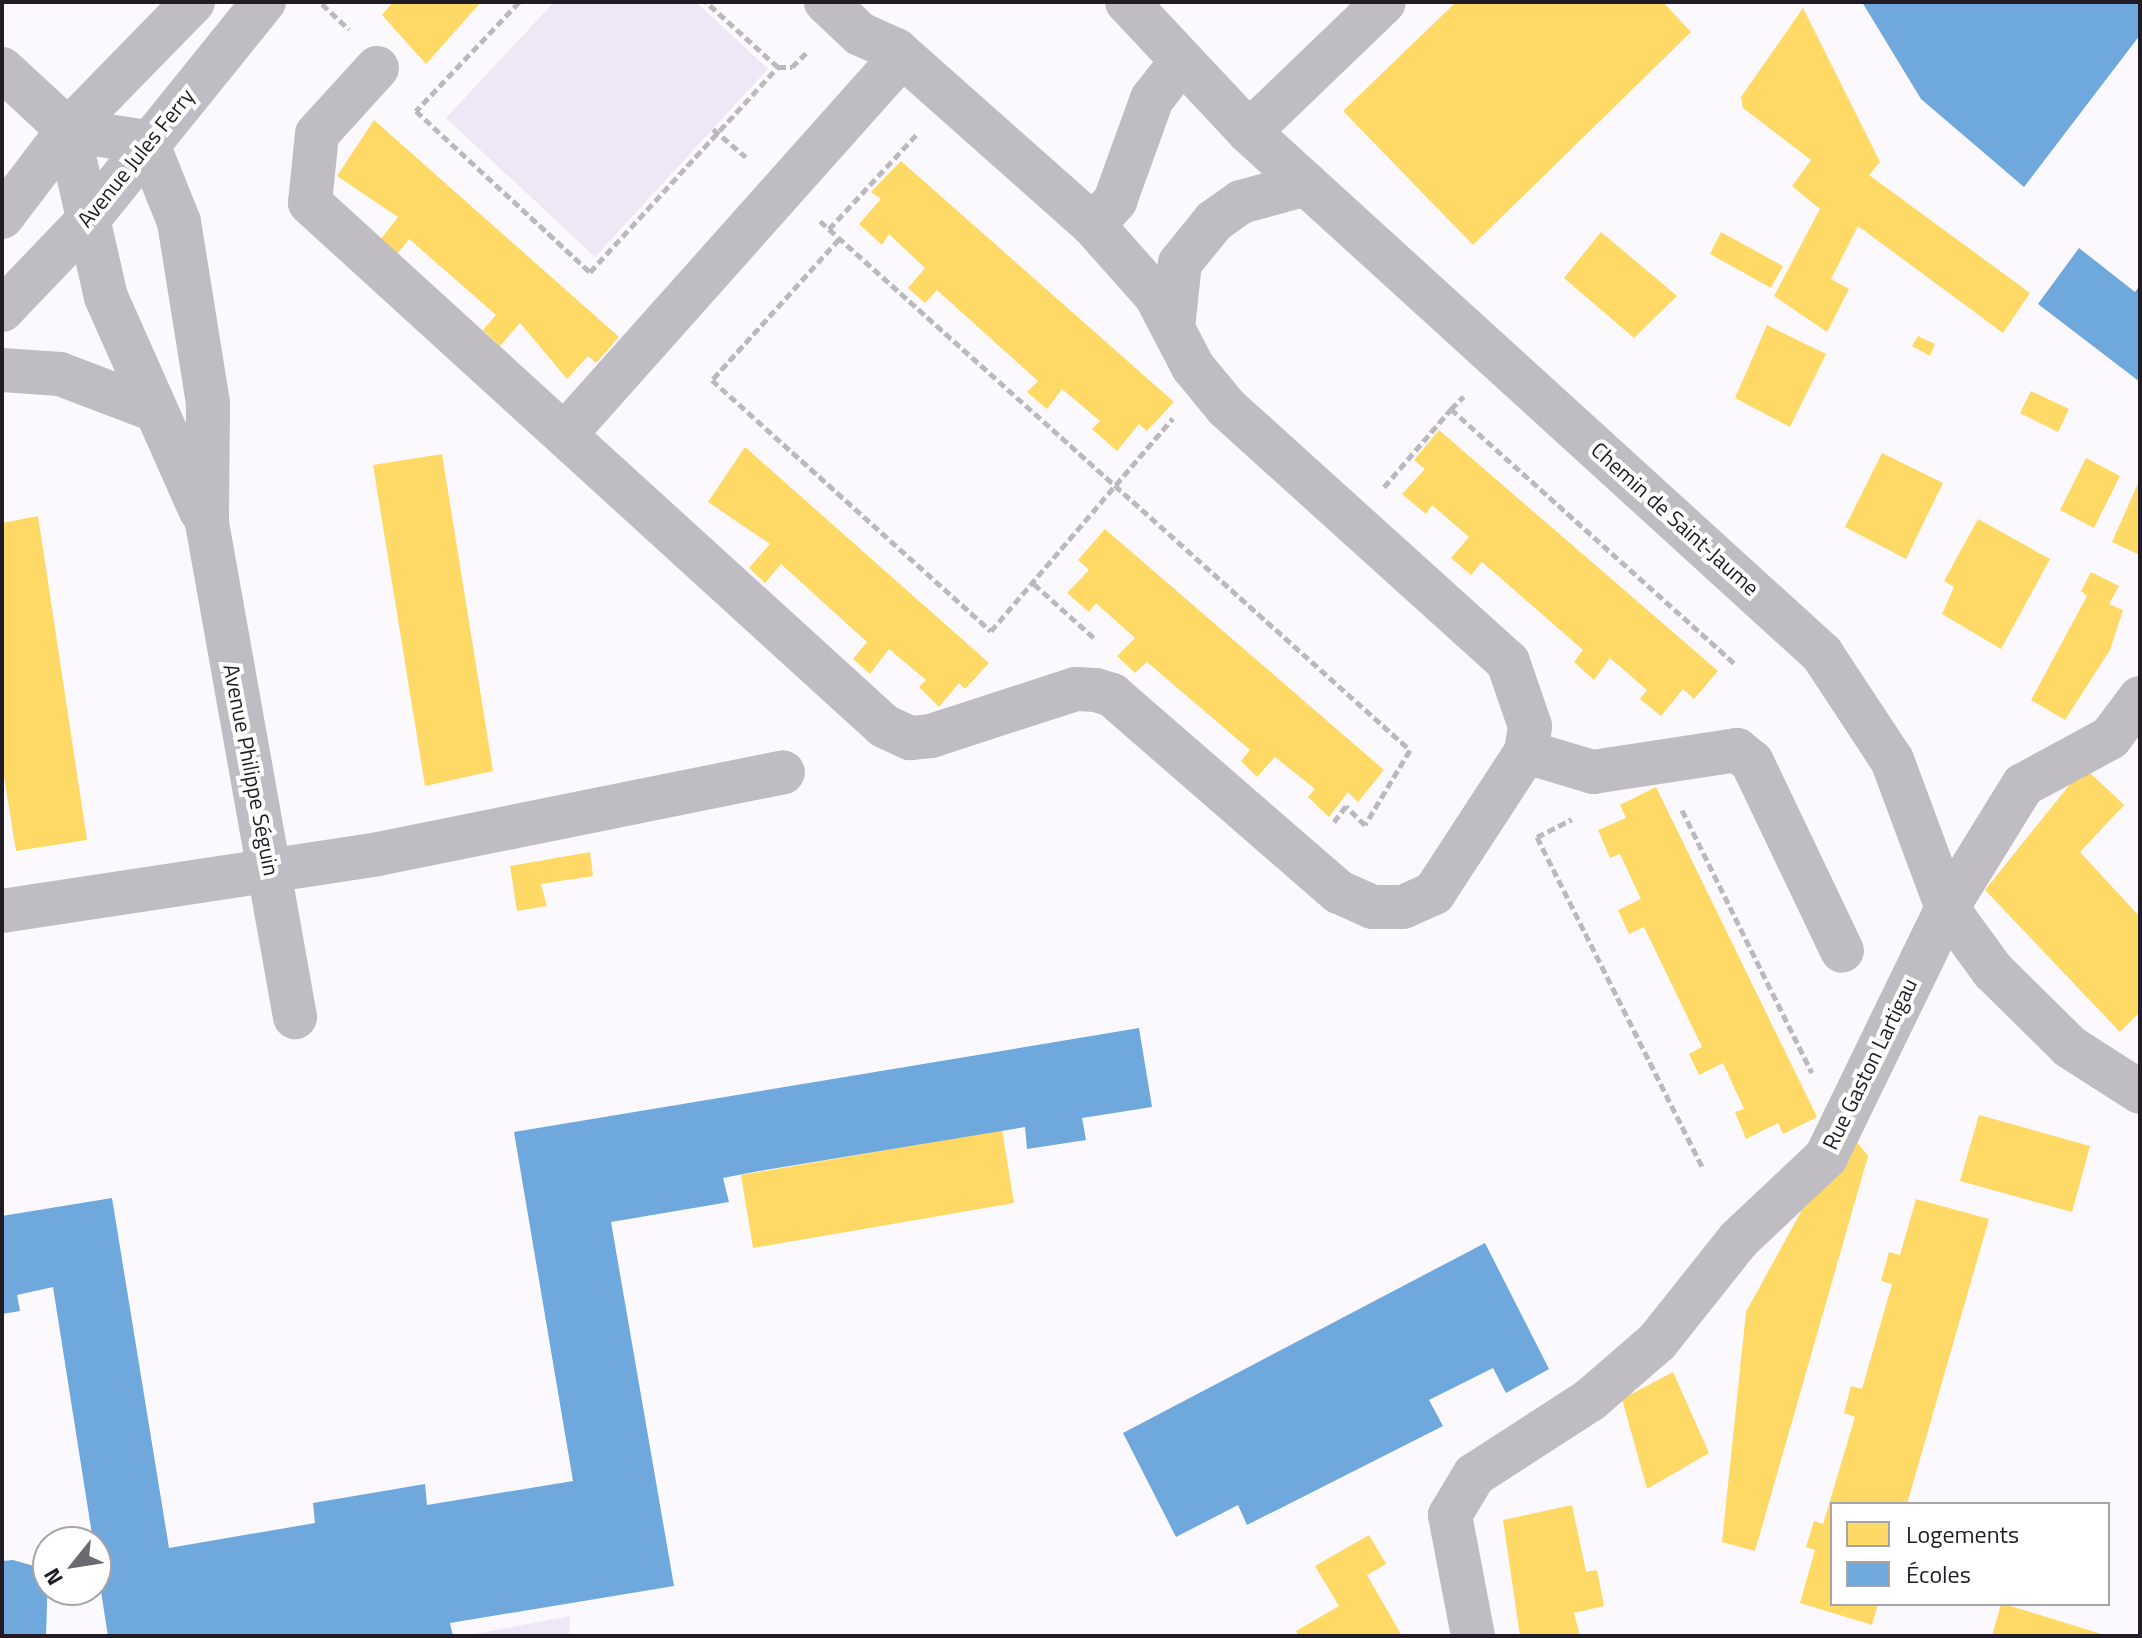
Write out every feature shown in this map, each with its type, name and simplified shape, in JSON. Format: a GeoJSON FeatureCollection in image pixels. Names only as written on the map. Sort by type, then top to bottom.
{"type":"FeatureCollection","features":[{"type":"Feature","properties":{"kind":"street"},"geometry":{"type":"LineString","coordinates":[[2,217],[68,130],[193,2]]}},
{"type":"Feature","properties":{"kind":"street","name":"Avenue Jules Ferry"},"geometry":{"type":"LineString","coordinates":[[2,310],[87,221],[147,142],[264,2]]}},
{"type":"Feature","properties":{"kind":"street"},"geometry":{"type":"LineString","coordinates":[[377,68],[317,134],[310,203],[884,726],[910,738],[931,736],[1076,689],[1112,695],[1312,875],[1372,907],[1403,907],[1434,893],[1526,752],[1530,726],[1508,662],[1226,407],[1173,328],[1156,296],[1093,225],[902,56],[860,34],[826,2]]}},
{"type":"Feature","properties":{"kind":"street","name":"Chemin de Saint-Jaume"},"geometry":{"type":"LineString","coordinates":[[1127,2],[1180,63],[1249,132],[1822,654],[1892,760],[1947,908],[1993,971],[2070,1047],[2140,1092]]}},
{"type":"Feature","properties":{"kind":"street"},"geometry":{"type":"LineString","coordinates":[[1249,132],[1384,2]]}},
{"type":"Feature","properties":{"kind":"street"},"geometry":{"type":"LineString","coordinates":[[565,434],[687,304],[691,287],[902,56]]}},
{"type":"Feature","properties":{"kind":"street"},"geometry":{"type":"LineString","coordinates":[[1093,225],[1115,201],[1152,99],[1180,63]]}},
{"type":"Feature","properties":{"kind":"street"},"geometry":{"type":"LineString","coordinates":[[2,69],[68,130],[147,142]]}},
{"type":"Feature","properties":{"kind":"street","name":"Avenue Philippe Séguin"},"geometry":{"type":"LineString","coordinates":[[68,130],[106,297],[207,523]]}},
{"type":"Feature","properties":{"kind":"street","name":"Avenue Philippe Séguin"},"geometry":{"type":"LineString","coordinates":[[147,142],[179,222],[208,403],[207,523],[295,1017]]}},
{"type":"Feature","properties":{"kind":"street"},"geometry":{"type":"LineString","coordinates":[[1173,328],[1180,263],[1214,221],[1241,202],[1307,184]]}},
{"type":"Feature","properties":{"kind":"street"},"geometry":{"type":"LineString","coordinates":[[2,370],[60,374],[155,410]]}},
{"type":"Feature","properties":{"kind":"street","name":"Rue Gaston Lartigau"},"geometry":{"type":"LineString","coordinates":[[1473,1636],[1450,1515],[1474,1475],[1590,1400],[1657,1342],[1738,1240],[1826,1157],[1947,908],[2023,785],[2110,738],[2140,698]]}},
{"type":"Feature","properties":{"kind":"street"},"geometry":{"type":"LineString","coordinates":[[1526,752],[1593,772],[1737,750],[1752,762],[1842,951]]}},
{"type":"Feature","properties":{"kind":"street"},"geometry":{"type":"LineString","coordinates":[[2,911],[268,867],[378,854],[783,772]]}},
{"type":"Feature","properties":{"kind":"path"},"geometry":{"type":"LineString","coordinates":[[519,2],[416,111],[590,272],[715,131],[778,67],[706,2]]}},
{"type":"Feature","properties":{"kind":"path"},"geometry":{"type":"LineString","coordinates":[[715,131],[782,186],[1410,750],[1365,825],[1346,806],[1327,831]]}},
{"type":"Feature","properties":{"kind":"path"},"geometry":{"type":"LineString","coordinates":[[829,229],[918,133],[929,143]]}},
{"type":"Feature","properties":{"kind":"path"},"geometry":{"type":"LineString","coordinates":[[839,239],[712,380],[991,631],[1120,488],[1126,468],[1184,406]]}},
{"type":"Feature","properties":{"kind":"path"},"geometry":{"type":"LineString","coordinates":[[1383,488],[1451,409],[1735,664]]}},
{"type":"Feature","properties":{"kind":"path"},"geometry":{"type":"LineString","coordinates":[[1034,584],[1099,643]]}},
{"type":"Feature","properties":{"kind":"path"},"geometry":{"type":"LineString","coordinates":[[1680,805],[1816,1081],[1823,1067]]}},
{"type":"Feature","properties":{"kind":"path"},"geometry":{"type":"LineString","coordinates":[[1537,837],[1576,816]]}},
{"type":"Feature","properties":{"kind":"path"},"geometry":{"type":"LineString","coordinates":[[1533,828],[1702,1167]]}},
{"type":"Feature","properties":{"kind":"shaded area"},"geometry":{"type":"Polygon","coordinates":[[[554,2],[696,2],[768,69],[595,257],[446,118],[554,2]]]}},
{"type":"Feature","properties":{"kind":"shaded area"},"geometry":{"type":"Polygon","coordinates":[[[570,1616],[569,1636],[469,1636],[469,1635],[570,1616]]]}},
{"type":"Feature","properties":{"kind":"building: Logements"},"geometry":{"type":"Polygon","coordinates":[[[393,2],[481,2],[426,64],[382,15],[393,2]]]}},
{"type":"Feature","properties":{"kind":"building: Logements"},"geometry":{"type":"Polygon","coordinates":[[[1456,2],[1663,2],[1691,32],[1473,245],[1343,111],[1456,2]]]}},
{"type":"Feature","properties":{"kind":"building: Logements"},"geometry":{"type":"Polygon","coordinates":[[[1803,8],[1880,162],[1869,175],[2030,293],[2003,333],[1858,226],[1831,279],[1849,289],[1827,332],[1774,296],[1820,209],[1792,186],[1811,160],[1743,108],[1741,97],[1803,8]]]}},
{"type":"Feature","properties":{"kind":"building: Logements"},"geometry":{"type":"Polygon","coordinates":[[[374,120],[619,337],[596,363],[588,356],[567,379],[520,323],[500,346],[483,330],[496,315],[409,239],[397,254],[380,240],[398,217],[337,176],[374,120]]]}},
{"type":"Feature","properties":{"kind":"building: Logements"},"geometry":{"type":"Polygon","coordinates":[[[901,161],[1174,402],[1147,431],[1139,424],[1117,451],[1092,429],[1100,421],[1062,389],[1047,409],[1027,392],[1038,381],[937,290],[925,303],[908,288],[925,268],[889,234],[882,245],[859,224],[881,199],[871,192],[901,161]]]}},
{"type":"Feature","properties":{"kind":"building: Logements"},"geometry":{"type":"Polygon","coordinates":[[[1601,232],[1677,296],[1634,338],[1564,278],[1601,232]]]}},
{"type":"Feature","properties":{"kind":"building: Logements"},"geometry":{"type":"Polygon","coordinates":[[[1721,232],[1783,266],[1771,288],[1710,254],[1721,232]]]}},
{"type":"Feature","properties":{"kind":"building: Logements"},"geometry":{"type":"Polygon","coordinates":[[[1767,325],[1826,354],[1790,427],[1735,398],[1767,325]]]}},
{"type":"Feature","properties":{"kind":"building: Logements"},"geometry":{"type":"Polygon","coordinates":[[[1918,336],[1935,344],[1930,356],[1912,346],[1918,336]]]}},
{"type":"Feature","properties":{"kind":"building: Logements"},"geometry":{"type":"Polygon","coordinates":[[[2031,391],[2069,409],[2058,432],[2020,413],[2031,391]]]}},
{"type":"Feature","properties":{"kind":"building: Logements"},"geometry":{"type":"Polygon","coordinates":[[[1439,430],[1718,671],[1694,699],[1683,689],[1661,716],[1640,699],[1647,690],[1610,658],[1594,680],[1574,662],[1583,650],[1482,562],[1471,575],[1451,558],[1469,537],[1432,505],[1426,514],[1402,494],[1425,469],[1414,460],[1439,430]]]}},
{"type":"Feature","properties":{"kind":"building: Logements"},"geometry":{"type":"Polygon","coordinates":[[[745,447],[989,663],[965,689],[959,683],[939,707],[919,687],[926,680],[889,649],[870,674],[853,659],[867,642],[781,564],[765,583],[749,568],[770,544],[708,502],[745,447]]]}},
{"type":"Feature","properties":{"kind":"building: Logements"},"geometry":{"type":"Polygon","coordinates":[[[1882,453],[1943,483],[1906,559],[1845,527],[1882,453]]]}},
{"type":"Feature","properties":{"kind":"building: Logements"},"geometry":{"type":"Polygon","coordinates":[[[442,454],[493,771],[425,786],[373,465],[442,454]]]}},
{"type":"Feature","properties":{"kind":"building: Logements"},"geometry":{"type":"Polygon","coordinates":[[[2086,458],[2120,476],[2094,528],[2060,510],[2086,458]]]}},
{"type":"Feature","properties":{"kind":"building: Logements"},"geometry":{"type":"Polygon","coordinates":[[[2140,479],[2140,555],[2112,542],[2140,479]]]}},
{"type":"Feature","properties":{"kind":"building: Logements"},"geometry":{"type":"Polygon","coordinates":[[[38,516],[87,840],[16,851],[2,764],[2,523],[38,516]]]}},
{"type":"Feature","properties":{"kind":"building: Logements"},"geometry":{"type":"Polygon","coordinates":[[[1978,519],[2050,559],[2001,649],[1942,614],[1954,587],[1944,581],[1978,519]]]}},
{"type":"Feature","properties":{"kind":"building: Logements"},"geometry":{"type":"Polygon","coordinates":[[[1105,529],[1384,770],[1358,802],[1348,792],[1329,817],[1308,797],[1315,789],[1275,757],[1257,777],[1241,761],[1250,750],[1147,662],[1135,673],[1117,656],[1135,638],[1096,603],[1089,612],[1067,593],[1089,570],[1078,560],[1105,529]]]}},
{"type":"Feature","properties":{"kind":"building: Logements"},"geometry":{"type":"Polygon","coordinates":[[[2091,572],[2119,586],[2109,604],[2123,610],[2110,650],[2065,720],[2031,700],[2087,596],[2081,591],[2091,572]]]}},
{"type":"Feature","properties":{"kind":"building: Logements"},"geometry":{"type":"Polygon","coordinates":[[[2084,767],[2124,805],[2080,852],[2140,917],[2140,1012],[2120,1032],[1985,890],[2084,767]]]}},
{"type":"Feature","properties":{"kind":"building: Logements"},"geometry":{"type":"Polygon","coordinates":[[[1656,787],[1817,1117],[1783,1134],[1778,1123],[1746,1139],[1735,1112],[1744,1109],[1723,1063],[1699,1075],[1689,1054],[1702,1047],[1644,927],[1629,934],[1618,910],[1641,899],[1620,854],[1610,858],[1598,830],[1626,818],[1620,805],[1656,787]]]}},
{"type":"Feature","properties":{"kind":"building: Logements"},"geometry":{"type":"Polygon","coordinates":[[[590,852],[593,876],[541,884],[547,906],[517,911],[510,866],[590,852]]]}},
{"type":"Feature","properties":{"kind":"building: Logements"},"geometry":{"type":"Polygon","coordinates":[[[1979,1115],[2090,1146],[2072,1212],[1960,1181],[1979,1115]]]}},
{"type":"Feature","properties":{"kind":"building: Logements"},"geometry":{"type":"Polygon","coordinates":[[[1002,1130],[1014,1203],[753,1248],[741,1175],[1002,1130]]]}},
{"type":"Feature","properties":{"kind":"building: Logements"},"geometry":{"type":"Polygon","coordinates":[[[1853,1137],[1868,1156],[1755,1551],[1722,1542],[1746,1312],[1809,1197],[1853,1137]]]}},
{"type":"Feature","properties":{"kind":"building: Logements"},"geometry":{"type":"Polygon","coordinates":[[[1916,1199],[1989,1219],[1908,1502],[1830,1502],[1830,1606],[1877,1606],[1872,1625],[1800,1603],[1815,1550],[1806,1547],[1814,1521],[1823,1524],[1855,1417],[1844,1413],[1851,1386],[1862,1389],[1892,1284],[1881,1281],[1889,1252],[1900,1255],[1916,1199]]]}},
{"type":"Feature","properties":{"kind":"building: Logements"},"geometry":{"type":"Polygon","coordinates":[[[1673,1372],[1709,1453],[1647,1489],[1622,1399],[1673,1372]]]}},
{"type":"Feature","properties":{"kind":"building: Logements"},"geometry":{"type":"Polygon","coordinates":[[[1572,1505],[1586,1572],[1597,1570],[1604,1606],[1574,1613],[1580,1636],[1520,1636],[1503,1520],[1572,1505]]]}},
{"type":"Feature","properties":{"kind":"building: Logements"},"geometry":{"type":"Polygon","coordinates":[[[1369,1535],[1386,1564],[1367,1575],[1402,1636],[1299,1636],[1296,1631],[1339,1606],[1315,1566],[1369,1535]]]}},
{"type":"Feature","properties":{"kind":"building: Logements"},"geometry":{"type":"Polygon","coordinates":[[[2000,1606],[2010,1606],[2108,1636],[1992,1636],[2000,1606]]]}},
{"type":"Feature","properties":{"kind":"building: Écoles"},"geometry":{"type":"Polygon","coordinates":[[[1862,2],[2140,2],[2140,35],[2024,187],[1921,99],[1862,2]]]}},
{"type":"Feature","properties":{"kind":"building: Écoles"},"geometry":{"type":"Polygon","coordinates":[[[2079,248],[2135,292],[2140,285],[2140,382],[2038,304],[2079,248]]]}},
{"type":"Feature","properties":{"kind":"building: Écoles"},"geometry":{"type":"Polygon","coordinates":[[[1139,1028],[1152,1107],[1082,1118],[1086,1140],[1027,1149],[1025,1127],[723,1178],[729,1202],[611,1222],[674,1586],[450,1623],[453,1636],[108,1636],[103,1606],[112,1606],[112,1526],[91,1526],[53,1287],[17,1295],[20,1311],[2,1314],[2,1216],[112,1198],[169,1548],[315,1523],[313,1503],[425,1484],[427,1505],[573,1481],[514,1132],[1139,1028]]]}},
{"type":"Feature","properties":{"kind":"building: Écoles"},"geometry":{"type":"Polygon","coordinates":[[[1485,1243],[1549,1369],[1506,1393],[1493,1368],[1429,1400],[1443,1426],[1247,1525],[1238,1505],[1176,1537],[1123,1433],[1485,1243]]]}},
{"type":"Feature","properties":{"kind":"building: Écoles"},"geometry":{"type":"Polygon","coordinates":[[[13,1560],[32,1565],[32,1606],[47,1606],[46,1636],[2,1636],[2,1561],[13,1560]]]}}]}
